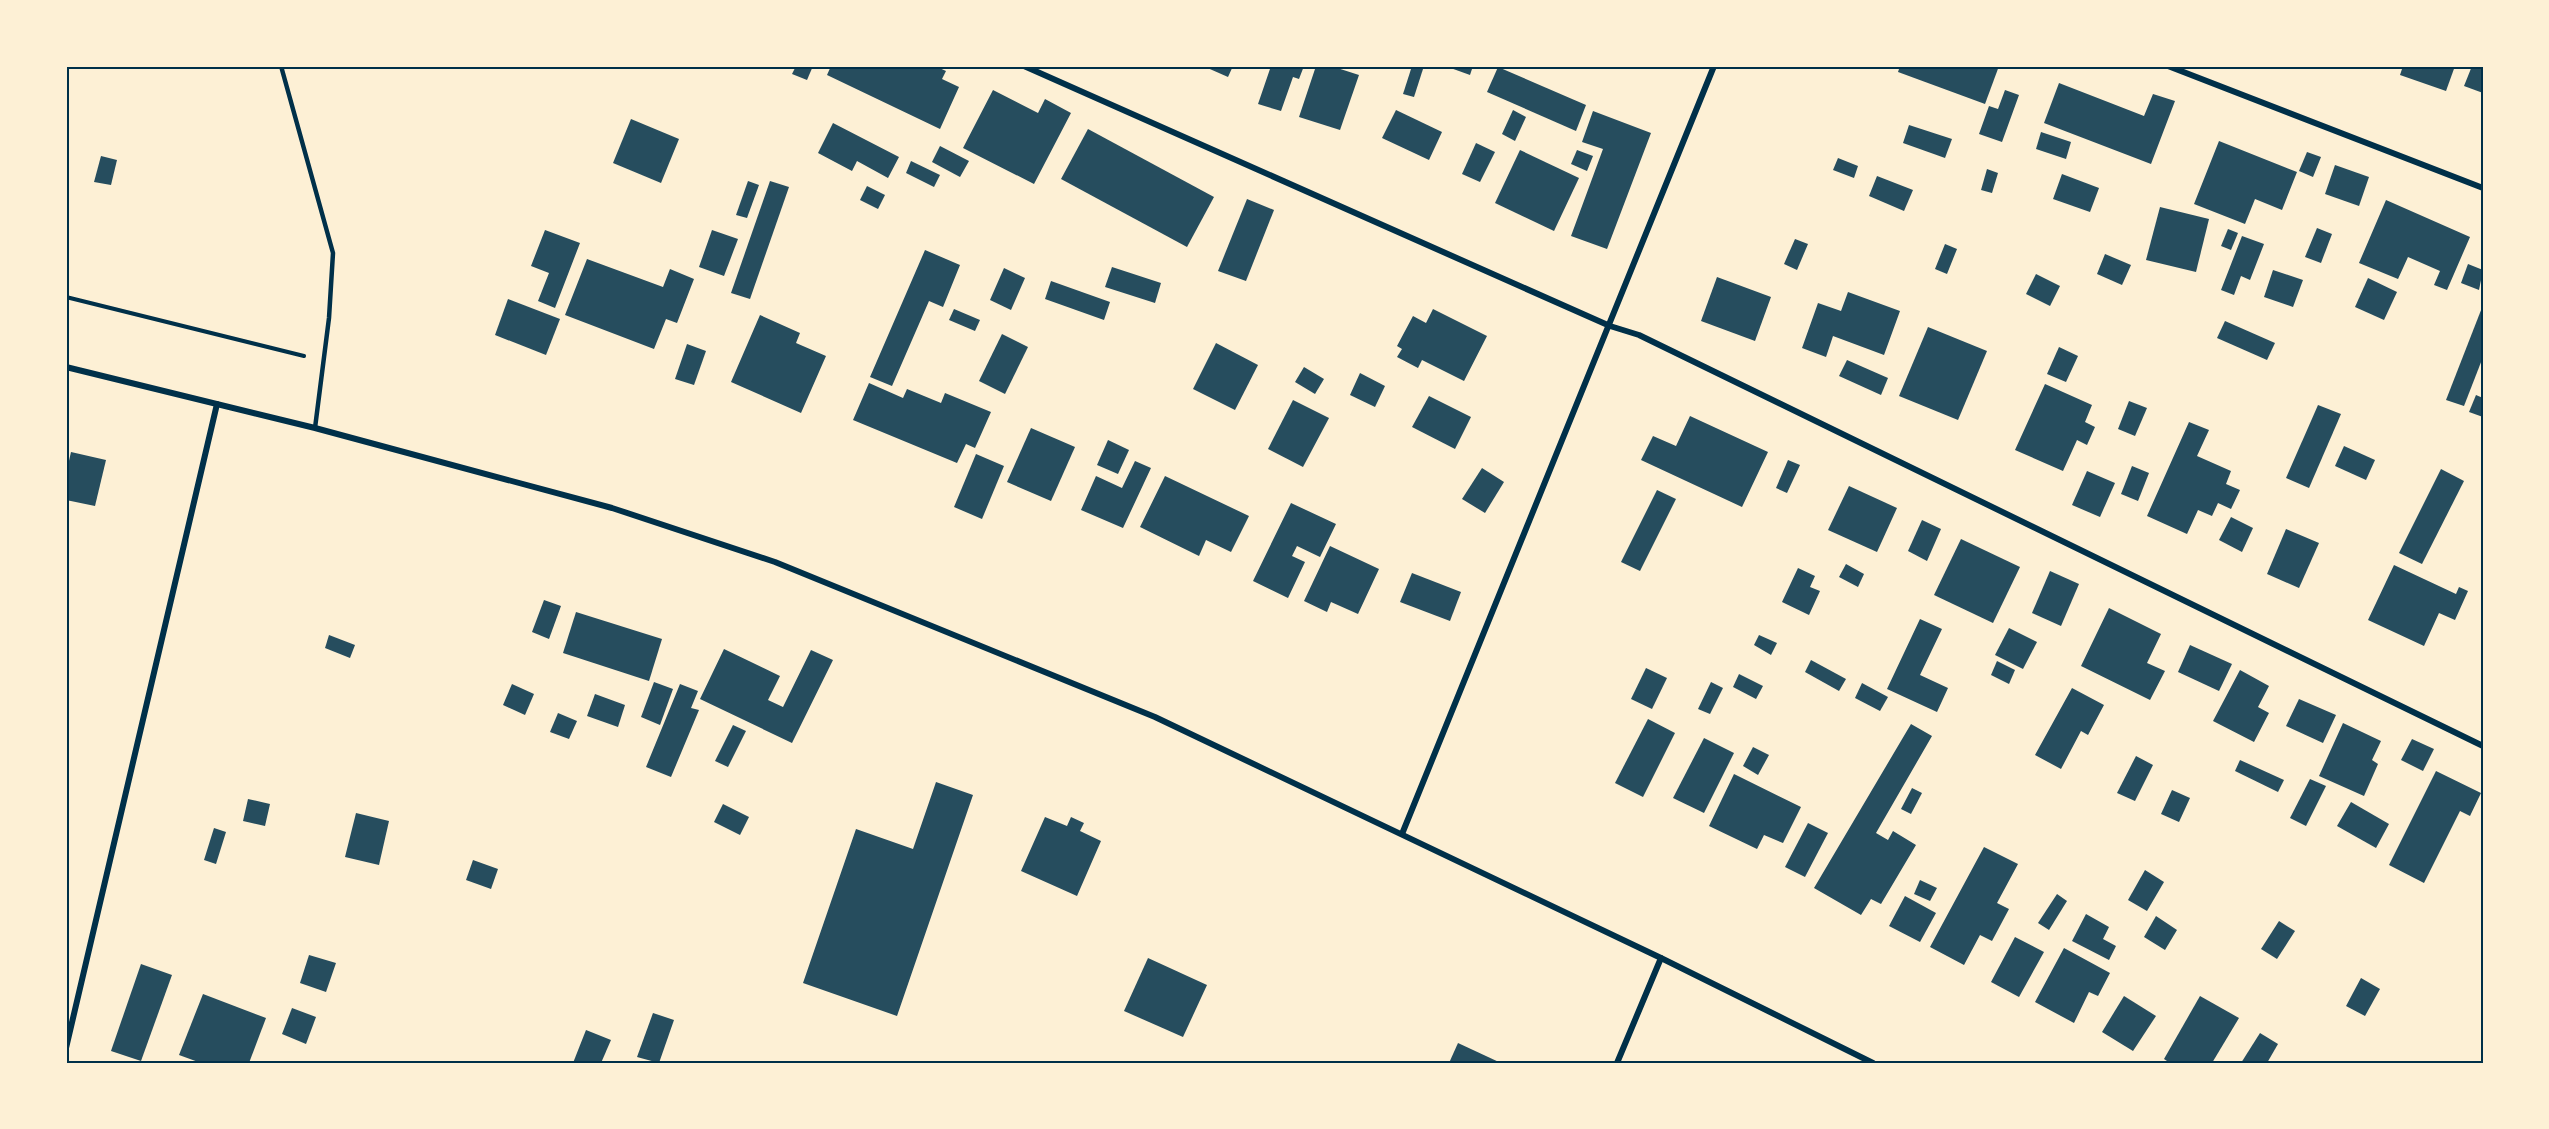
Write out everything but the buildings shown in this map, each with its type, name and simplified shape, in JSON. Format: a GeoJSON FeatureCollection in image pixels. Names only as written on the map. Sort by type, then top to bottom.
{"type":"FeatureCollection","features":[{"type":"Feature","properties":{"kind":"street"},"geometry":{"type":"LineString","coordinates":[[1024,66],[1610,326],[1650,341],[2483,746]]}},
{"type":"Feature","properties":{"kind":"street"},"geometry":{"type":"LineString","coordinates":[[1402,834],[1714,66]]}},
{"type":"Feature","properties":{"kind":"street"},"geometry":{"type":"LineString","coordinates":[[2168,66],[2483,188]]}},
{"type":"Feature","properties":{"kind":"street"},"geometry":{"type":"LineString","coordinates":[[66,367],[315,428],[612,508],[775,562],[1155,717],[1661,958],[1873,1063]]}},
{"type":"Feature","properties":{"kind":"street"},"geometry":{"type":"LineString","coordinates":[[66,1048],[218,404]]}},
{"type":"Feature","properties":{"kind":"street"},"geometry":{"type":"LineString","coordinates":[[1617,1063],[1661,958]]}},
{"type":"Feature","properties":{"kind":"lane"},"geometry":{"type":"LineString","coordinates":[[281,66],[333,253],[329,318],[315,428]]}},
{"type":"Feature","properties":{"kind":"path"},"geometry":{"type":"LineString","coordinates":[[66,297],[322,361]]}}]}
